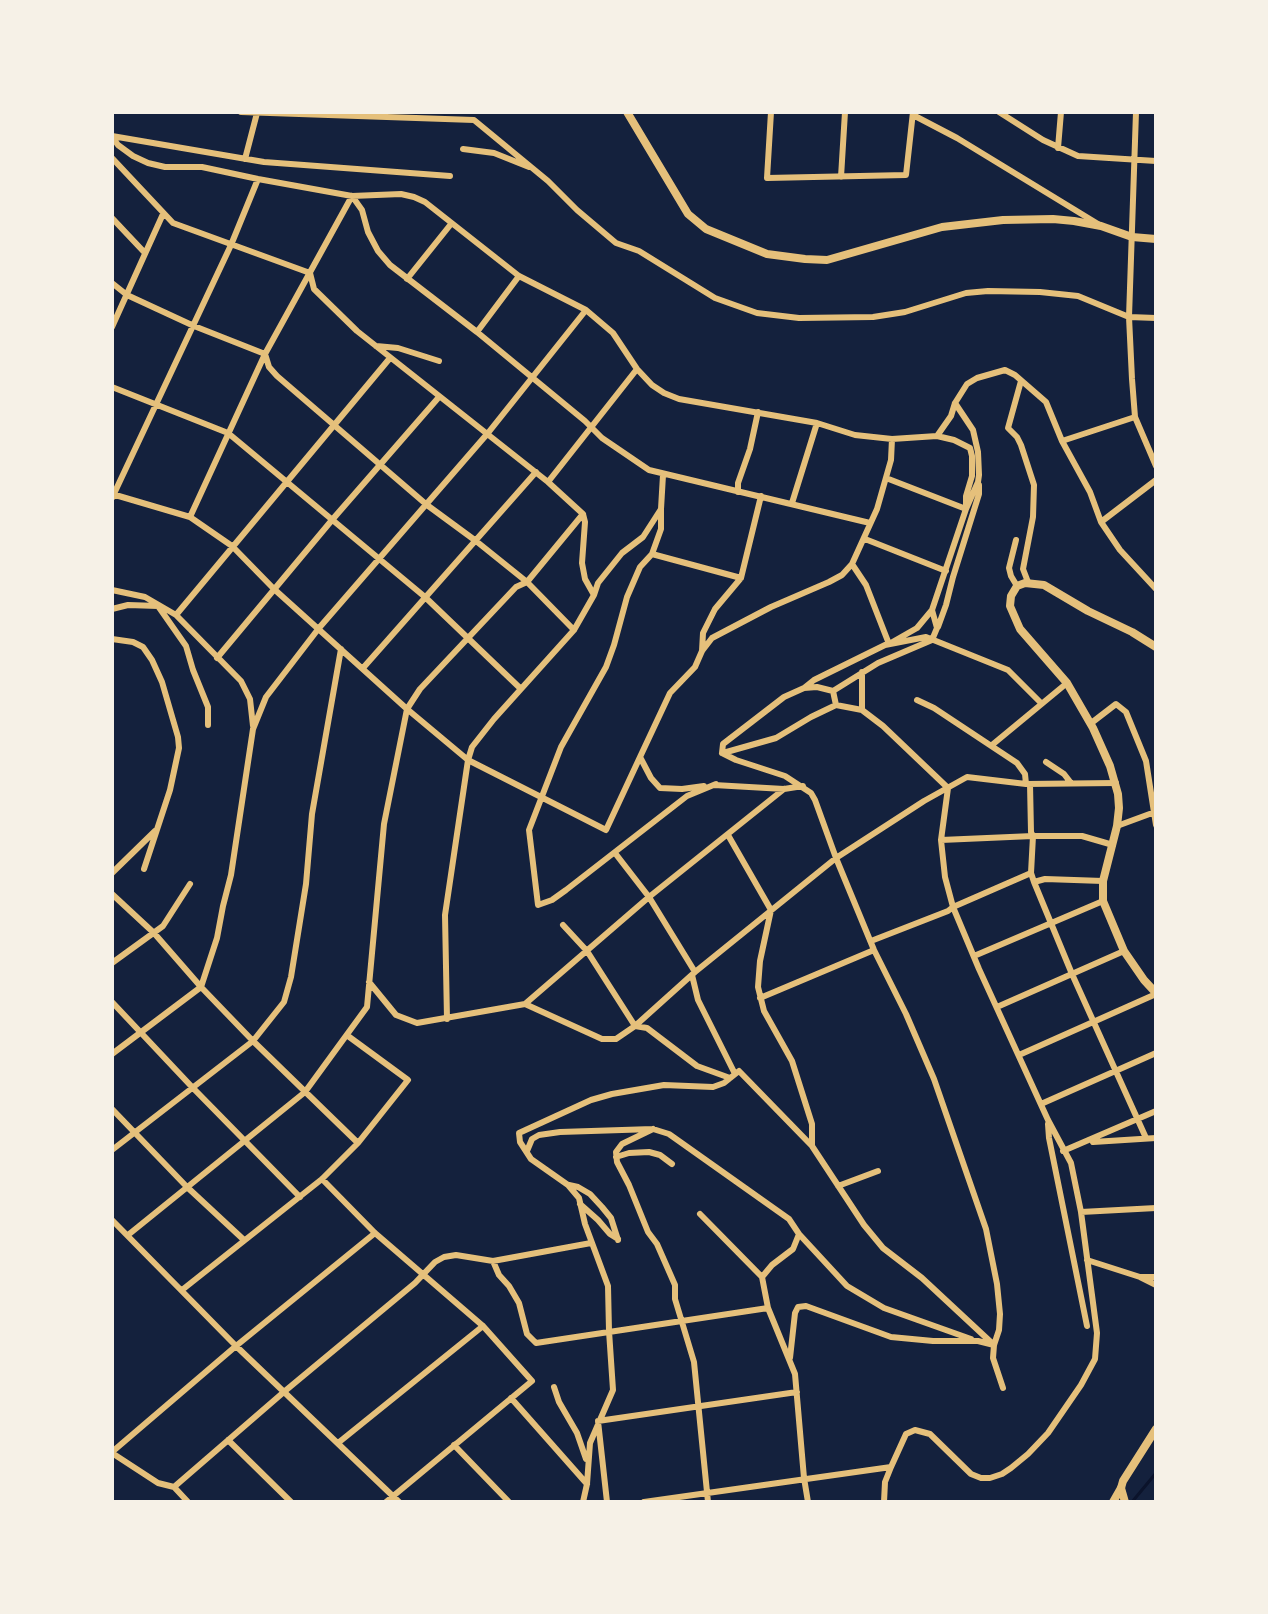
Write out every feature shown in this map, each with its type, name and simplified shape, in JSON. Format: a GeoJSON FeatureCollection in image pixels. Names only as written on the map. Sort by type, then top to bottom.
{"type":"FeatureCollection","features":[{"type":"Feature","properties":{"kind":"main road"},"geometry":{"type":"LineString","coordinates":[[627,112],[688,214],[706,229],[766,254],[827,260],[942,227],[981,221],[1053,219],[1101,226],[1132,237],[1155,239]]}},
{"type":"Feature","properties":{"kind":"main road"},"geometry":{"type":"LineString","coordinates":[[1155,647],[1132,632],[1088,611],[1044,585],[1028,582],[1017,586],[1011,596],[1010,606],[1020,629],[1067,683],[1090,723],[1110,766],[1119,794],[1117,826],[1103,881],[1103,901],[1124,951],[1155,993]]}},
{"type":"Feature","properties":{"kind":"main road"},"geometry":{"type":"LineString","coordinates":[[1125,1501],[1121,1488],[1128,1470],[1155,1429]]}},
{"type":"Feature","properties":{"kind":"street"},"geometry":{"type":"LineString","coordinates":[[241,112],[474,120],[615,243],[639,251],[716,298],[757,313],[799,318],[873,317],[905,312],[966,292],[988,291],[1040,292],[1078,296],[1129,317],[1155,318]]}},
{"type":"Feature","properties":{"kind":"street"},"geometry":{"type":"LineString","coordinates":[[771,112],[767,178],[906,175],[913,114],[957,138],[1101,226]]}},
{"type":"Feature","properties":{"kind":"street"},"geometry":{"type":"LineString","coordinates":[[841,177],[845,112]]}},
{"type":"Feature","properties":{"kind":"street"},"geometry":{"type":"LineString","coordinates":[[999,112],[1058,148],[1078,156],[1155,161]]}},
{"type":"Feature","properties":{"kind":"street"},"geometry":{"type":"LineString","coordinates":[[1058,148],[1061,112]]}},
{"type":"Feature","properties":{"kind":"street"},"geometry":{"type":"LineString","coordinates":[[1137,112],[1129,317],[1135,417],[1155,466]]}},
{"type":"Feature","properties":{"kind":"street"},"geometry":{"type":"LineString","coordinates":[[245,159],[257,113]]}},
{"type":"Feature","properties":{"kind":"street"},"geometry":{"type":"LineString","coordinates":[[112,137],[264,162],[450,176]]}},
{"type":"Feature","properties":{"kind":"street"},"geometry":{"type":"LineString","coordinates":[[112,137],[118,145],[133,156],[165,167],[202,167],[352,196],[401,194],[414,197],[425,202],[519,276],[586,310],[613,333],[637,369],[652,385],[664,393],[679,399],[817,423],[855,435],[892,439],[937,436],[954,440],[970,448],[972,476],[966,496],[966,509]]}},
{"type":"Feature","properties":{"kind":"street"},"geometry":{"type":"LineString","coordinates":[[463,149],[494,153],[531,168]]}},
{"type":"Feature","properties":{"kind":"street"},"geometry":{"type":"LineString","coordinates":[[112,158],[173,223],[310,273]]}},
{"type":"Feature","properties":{"kind":"street"},"geometry":{"type":"LineString","coordinates":[[258,179],[194,326],[113,496],[190,517],[232,546],[274,589],[407,709],[468,759],[606,830],[670,693],[695,667],[702,651],[712,638],[771,607],[829,582],[842,575],[852,564],[877,508],[891,460],[892,439]]}},
{"type":"Feature","properties":{"kind":"street"},"geometry":{"type":"LineString","coordinates":[[190,517],[265,354],[352,196]]}},
{"type":"Feature","properties":{"kind":"street"},"geometry":{"type":"LineString","coordinates":[[352,196],[362,210],[368,232],[378,251],[390,265],[477,332],[620,452],[649,470],[663,475],[792,503],[870,523]]}},
{"type":"Feature","properties":{"kind":"street"},"geometry":{"type":"LineString","coordinates":[[112,327],[163,214]]}},
{"type":"Feature","properties":{"kind":"street"},"geometry":{"type":"LineString","coordinates":[[112,218],[145,253]]}},
{"type":"Feature","properties":{"kind":"street"},"geometry":{"type":"LineString","coordinates":[[407,279],[451,224]]}},
{"type":"Feature","properties":{"kind":"street"},"geometry":{"type":"LineString","coordinates":[[310,273],[314,289],[357,331],[536,472],[583,514],[585,522],[582,563],[585,579],[594,595]]}},
{"type":"Feature","properties":{"kind":"street"},"geometry":{"type":"LineString","coordinates":[[477,332],[519,276]]}},
{"type":"Feature","properties":{"kind":"street"},"geometry":{"type":"LineString","coordinates":[[112,283],[127,295]]}},
{"type":"Feature","properties":{"kind":"street"},"geometry":{"type":"LineString","coordinates":[[112,292],[127,295],[194,326],[265,354]]}},
{"type":"Feature","properties":{"kind":"street"},"geometry":{"type":"LineString","coordinates":[[112,1054],[201,987],[217,938],[231,875],[253,729],[266,697],[319,628],[489,434],[586,310]]}},
{"type":"Feature","properties":{"kind":"street"},"geometry":{"type":"LineString","coordinates":[[375,346],[398,348],[439,361]]}},
{"type":"Feature","properties":{"kind":"street"},"geometry":{"type":"LineString","coordinates":[[265,354],[269,367],[277,376],[427,505],[527,582],[574,630]]}},
{"type":"Feature","properties":{"kind":"street"},"geometry":{"type":"LineString","coordinates":[[176,615],[390,358]]}},
{"type":"Feature","properties":{"kind":"street"},"geometry":{"type":"LineString","coordinates":[[548,482],[637,369]]}},
{"type":"Feature","properties":{"kind":"street"},"geometry":{"type":"LineString","coordinates":[[937,436],[951,416],[955,403],[967,384],[1005,370],[1021,381],[1046,402],[1062,441],[1090,492],[1101,522],[1120,550],[1155,589]]}},
{"type":"Feature","properties":{"kind":"street"},"geometry":{"type":"LineString","coordinates":[[1021,381],[1008,428],[1021,445],[1034,484],[1034,517],[1023,569],[1028,582]]}},
{"type":"Feature","properties":{"kind":"street"},"geometry":{"type":"LineString","coordinates":[[112,387],[228,433],[288,480],[332,520],[425,597],[521,689]]}},
{"type":"Feature","properties":{"kind":"street"},"geometry":{"type":"LineString","coordinates":[[217,658],[332,520],[439,397]]}},
{"type":"Feature","properties":{"kind":"street"},"geometry":{"type":"LineString","coordinates":[[804,688],[817,687],[833,691],[878,663],[932,640],[946,605],[979,494],[978,452],[973,430],[955,403]]}},
{"type":"Feature","properties":{"kind":"street"},"geometry":{"type":"LineString","coordinates":[[738,492],[738,483],[750,449],[758,411]]}},
{"type":"Feature","properties":{"kind":"street"},"geometry":{"type":"LineString","coordinates":[[1062,441],[1135,417]]}},
{"type":"Feature","properties":{"kind":"street"},"geometry":{"type":"LineString","coordinates":[[792,503],[817,423]]}},
{"type":"Feature","properties":{"kind":"street"},"geometry":{"type":"LineString","coordinates":[[363,668],[536,472]]}},
{"type":"Feature","properties":{"kind":"street"},"geometry":{"type":"LineString","coordinates":[[663,475],[661,529],[652,554],[640,567],[627,597],[606,668],[561,747],[529,830],[538,905],[552,900],[566,890],[687,796],[716,784]]}},
{"type":"Feature","properties":{"kind":"street"},"geometry":{"type":"LineString","coordinates":[[112,478],[121,480]]}},
{"type":"Feature","properties":{"kind":"street"},"geometry":{"type":"LineString","coordinates":[[886,478],[966,509]]}},
{"type":"Feature","properties":{"kind":"street"},"geometry":{"type":"LineString","coordinates":[[1101,522],[1155,480]]}},
{"type":"Feature","properties":{"kind":"street"},"geometry":{"type":"LineString","coordinates":[[722,753],[723,744],[729,738],[784,697],[917,628],[932,610],[966,509],[978,482]]}},
{"type":"Feature","properties":{"kind":"street"},"geometry":{"type":"LineString","coordinates":[[702,651],[703,633],[715,609],[741,578],[761,496]]}},
{"type":"Feature","properties":{"kind":"street"},"geometry":{"type":"LineString","coordinates":[[447,1019],[445,915],[468,759],[472,747],[574,630],[594,595],[598,582],[622,553],[643,537],[661,509]]}},
{"type":"Feature","properties":{"kind":"street"},"geometry":{"type":"LineString","coordinates":[[128,1235],[305,1092],[367,1007],[384,824],[407,709],[420,689],[516,587],[527,582],[583,514]]}},
{"type":"Feature","properties":{"kind":"street"},"geometry":{"type":"LineString","coordinates":[[865,539],[946,571]]}},
{"type":"Feature","properties":{"kind":"street"},"geometry":{"type":"LineString","coordinates":[[1016,540],[1009,568],[1017,586]]}},
{"type":"Feature","properties":{"kind":"street"},"geometry":{"type":"LineString","coordinates":[[652,554],[741,578]]}},
{"type":"Feature","properties":{"kind":"street"},"geometry":{"type":"LineString","coordinates":[[852,564],[866,585],[889,644]]}},
{"type":"Feature","properties":{"kind":"street"},"geometry":{"type":"LineString","coordinates":[[112,590],[145,597],[176,615],[241,681],[250,699],[253,729]]}},
{"type":"Feature","properties":{"kind":"street"},"geometry":{"type":"LineString","coordinates":[[112,609],[128,605],[158,606]]}},
{"type":"Feature","properties":{"kind":"street"},"geometry":{"type":"LineString","coordinates":[[158,606],[186,646],[208,707],[208,725]]}},
{"type":"Feature","properties":{"kind":"street"},"geometry":{"type":"LineString","coordinates":[[932,610],[937,628]]}},
{"type":"Feature","properties":{"kind":"street"},"geometry":{"type":"LineString","coordinates":[[889,644],[926,637],[1008,670],[1041,703]]}},
{"type":"Feature","properties":{"kind":"street"},"geometry":{"type":"LineString","coordinates":[[112,639],[133,642],[143,647],[158,674],[176,726],[178,748],[170,790],[144,870]]}},
{"type":"Feature","properties":{"kind":"street"},"geometry":{"type":"LineString","coordinates":[[112,1150],[253,1041],[284,1002],[291,977],[306,885],[312,814],[341,649]]}},
{"type":"Feature","properties":{"kind":"street"},"geometry":{"type":"LineString","coordinates":[[862,672],[862,710]]}},
{"type":"Feature","properties":{"kind":"street"},"geometry":{"type":"LineString","coordinates":[[992,745],[1067,683]]}},
{"type":"Feature","properties":{"kind":"street"},"geometry":{"type":"LineString","coordinates":[[833,691],[836,705]]}},
{"type":"Feature","properties":{"kind":"street"},"geometry":{"type":"LineString","coordinates":[[917,700],[934,708],[992,745],[1017,763],[1025,774],[1033,836],[1031,873],[1071,974],[1146,1138]]}},
{"type":"Feature","properties":{"kind":"street"},"geometry":{"type":"LineString","coordinates":[[1090,723],[1116,704],[1126,712],[1146,761],[1155,825]]}},
{"type":"Feature","properties":{"kind":"street"},"geometry":{"type":"LineString","coordinates":[[722,753],[776,738],[836,705],[862,710],[883,726],[948,788]]}},
{"type":"Feature","properties":{"kind":"street"},"geometry":{"type":"LineString","coordinates":[[722,753],[785,776],[803,786],[815,800],[874,950],[906,1014],[934,1079],[986,1229],[997,1284],[1000,1314],[993,1358],[1003,1388]]}},
{"type":"Feature","properties":{"kind":"street"},"geometry":{"type":"LineString","coordinates":[[640,757],[651,778],[660,788],[682,789],[716,784],[784,789],[803,786]]}},
{"type":"Feature","properties":{"kind":"street"},"geometry":{"type":"LineString","coordinates":[[1046,762],[1064,774],[1071,783]]}},
{"type":"Feature","properties":{"kind":"street"},"geometry":{"type":"LineString","coordinates":[[525,1004],[608,1041],[615,1039],[635,1026],[693,974],[836,858],[924,801],[967,777],[1028,784],[1116,783]]}},
{"type":"Feature","properties":{"kind":"street"},"geometry":{"type":"LineString","coordinates":[[884,1502],[885,1482],[906,1434],[915,1430],[930,1434],[970,1474],[990,1478],[1002,1474],[1028,1454],[1048,1433],[1081,1385],[1095,1359],[1097,1334],[1081,1212],[1071,1162],[1048,1120],[953,907],[945,877],[940,840],[948,788]]}},
{"type":"Feature","properties":{"kind":"street"},"geometry":{"type":"LineString","coordinates":[[369,982],[396,1015],[417,1023],[525,1004],[649,897],[784,789]]}},
{"type":"Feature","properties":{"kind":"street"},"geometry":{"type":"LineString","coordinates":[[1117,826],[1154,812]]}},
{"type":"Feature","properties":{"kind":"street"},"geometry":{"type":"LineString","coordinates":[[112,873],[157,829]]}},
{"type":"Feature","properties":{"kind":"street"},"geometry":{"type":"LineString","coordinates":[[728,835],[771,910],[760,961],[758,987],[764,1011],[792,1061],[812,1124],[812,1146]]}},
{"type":"Feature","properties":{"kind":"street"},"geometry":{"type":"LineString","coordinates":[[940,840],[1082,836],[1113,845]]}},
{"type":"Feature","properties":{"kind":"street"},"geometry":{"type":"LineString","coordinates":[[615,853],[649,897],[693,974],[698,1000],[735,1074],[812,1146],[864,1225],[883,1248],[930,1285],[994,1345]]}},
{"type":"Feature","properties":{"kind":"street"},"geometry":{"type":"LineString","coordinates":[[871,941],[948,911],[1031,873]]}},
{"type":"Feature","properties":{"kind":"street"},"geometry":{"type":"LineString","coordinates":[[1034,882],[1045,879],[1103,881]]}},
{"type":"Feature","properties":{"kind":"street"},"geometry":{"type":"LineString","coordinates":[[112,963],[164,926],[190,884]]}},
{"type":"Feature","properties":{"kind":"street"},"geometry":{"type":"LineString","coordinates":[[112,894],[154,933],[201,987],[253,1041],[358,1143]]}},
{"type":"Feature","properties":{"kind":"street"},"geometry":{"type":"LineString","coordinates":[[974,956],[1103,901]]}},
{"type":"Feature","properties":{"kind":"street"},"geometry":{"type":"LineString","coordinates":[[563,925],[587,951],[635,1026],[647,1028],[698,1066],[735,1074]]}},
{"type":"Feature","properties":{"kind":"street"},"geometry":{"type":"LineString","coordinates":[[760,998],[874,950]]}},
{"type":"Feature","properties":{"kind":"street"},"geometry":{"type":"LineString","coordinates":[[997,1007],[1124,951]]}},
{"type":"Feature","properties":{"kind":"street"},"geometry":{"type":"LineString","coordinates":[[1019,1055],[1155,993]]}},
{"type":"Feature","properties":{"kind":"street"},"geometry":{"type":"LineString","coordinates":[[112,1002],[300,1197]]}},
{"type":"Feature","properties":{"kind":"street"},"geometry":{"type":"LineString","coordinates":[[182,1290],[322,1179],[358,1143],[408,1080],[348,1036]]}},
{"type":"Feature","properties":{"kind":"street"},"geometry":{"type":"LineString","coordinates":[[1041,1104],[1155,1053]]}},
{"type":"Feature","properties":{"kind":"street"},"geometry":{"type":"LineString","coordinates":[[583,1502],[587,1484],[590,1443],[613,1390],[608,1286],[591,1243],[579,1198],[568,1185],[531,1159],[520,1142],[519,1133],[591,1100],[630,1090],[664,1085],[713,1087],[724,1083],[735,1074]]}},
{"type":"Feature","properties":{"kind":"street"},"geometry":{"type":"LineString","coordinates":[[112,1109],[187,1187],[244,1240]]}},
{"type":"Feature","properties":{"kind":"street"},"geometry":{"type":"LineString","coordinates":[[1063,1151],[1155,1112]]}},
{"type":"Feature","properties":{"kind":"street"},"geometry":{"type":"LineString","coordinates":[[1048,1120],[1049,1138],[1087,1326]]}},
{"type":"Feature","properties":{"kind":"street"},"geometry":{"type":"LineString","coordinates":[[527,1151],[532,1139],[539,1135],[653,1129],[677,1139],[789,1219],[799,1234],[848,1286],[884,1308],[994,1345]]}},
{"type":"Feature","properties":{"kind":"street"},"geometry":{"type":"LineString","coordinates":[[653,1129],[622,1144],[616,1152],[616,1157],[648,1232],[657,1244],[675,1285],[675,1299],[694,1362],[708,1502]]}},
{"type":"Feature","properties":{"kind":"street"},"geometry":{"type":"LineString","coordinates":[[1074,1147],[1098,1140],[1155,1138]]}},
{"type":"Feature","properties":{"kind":"street"},"geometry":{"type":"LineString","coordinates":[[616,1157],[628,1153],[649,1152],[660,1155],[672,1164]]}},
{"type":"Feature","properties":{"kind":"street"},"geometry":{"type":"LineString","coordinates":[[838,1186],[878,1170]]}},
{"type":"Feature","properties":{"kind":"street"},"geometry":{"type":"LineString","coordinates":[[322,1179],[375,1233],[483,1326],[532,1381],[386,1502]]}},
{"type":"Feature","properties":{"kind":"street"},"geometry":{"type":"LineString","coordinates":[[568,1185],[578,1187],[590,1194],[602,1207],[611,1218],[618,1240],[580,1204]]}},
{"type":"Feature","properties":{"kind":"street"},"geometry":{"type":"LineString","coordinates":[[1081,1212],[1155,1208]]}},
{"type":"Feature","properties":{"kind":"street"},"geometry":{"type":"LineString","coordinates":[[700,1214],[762,1277],[768,1308],[795,1374],[808,1502]]}},
{"type":"Feature","properties":{"kind":"street"},"geometry":{"type":"LineString","coordinates":[[112,1220],[236,1346],[399,1502]]}},
{"type":"Feature","properties":{"kind":"street"},"geometry":{"type":"LineString","coordinates":[[188,1502],[174,1487],[158,1483],[112,1452],[236,1346],[375,1233]]}},
{"type":"Feature","properties":{"kind":"street"},"geometry":{"type":"LineString","coordinates":[[762,1277],[772,1265],[793,1249],[799,1234]]}},
{"type":"Feature","properties":{"kind":"street"},"geometry":{"type":"LineString","coordinates":[[174,1487],[425,1274],[435,1262],[444,1257],[456,1255],[493,1261],[591,1243]]}},
{"type":"Feature","properties":{"kind":"street"},"geometry":{"type":"LineString","coordinates":[[1087,1260],[1140,1277],[1155,1285]]}},
{"type":"Feature","properties":{"kind":"street"},"geometry":{"type":"LineString","coordinates":[[493,1261],[499,1275],[519,1303],[528,1334],[536,1343],[768,1308]]}},
{"type":"Feature","properties":{"kind":"street"},"geometry":{"type":"LineString","coordinates":[[1140,1277],[1155,1277]]}},
{"type":"Feature","properties":{"kind":"street"},"geometry":{"type":"LineString","coordinates":[[790,1358],[795,1313],[798,1307],[806,1306],[891,1337],[933,1341],[978,1341]]}},
{"type":"Feature","properties":{"kind":"street"},"geometry":{"type":"LineString","coordinates":[[338,1443],[483,1326]]}},
{"type":"Feature","properties":{"kind":"street"},"geometry":{"type":"LineString","coordinates":[[554,1387],[559,1402],[577,1433],[587,1461]]}},
{"type":"Feature","properties":{"kind":"street"},"geometry":{"type":"LineString","coordinates":[[598,1421],[797,1392]]}},
{"type":"Feature","properties":{"kind":"street"},"geometry":{"type":"LineString","coordinates":[[512,1398],[587,1484]]}},
{"type":"Feature","properties":{"kind":"street"},"geometry":{"type":"LineString","coordinates":[[598,1421],[607,1502]]}},
{"type":"Feature","properties":{"kind":"street"},"geometry":{"type":"LineString","coordinates":[[228,1440],[291,1502]]}},
{"type":"Feature","properties":{"kind":"street"},"geometry":{"type":"LineString","coordinates":[[454,1445],[509,1502]]}},
{"type":"Feature","properties":{"kind":"street"},"geometry":{"type":"LineString","coordinates":[[644,1502],[891,1467]]}},
{"type":"Feature","properties":{"kind":"street"},"geometry":{"type":"LineString","coordinates":[[1113,1502],[1121,1488]]}},
{"type":"Feature","properties":{"kind":"waterway"},"geometry":{"type":"LineString","coordinates":[[1132,1502],[1156,1473]]}}]}
